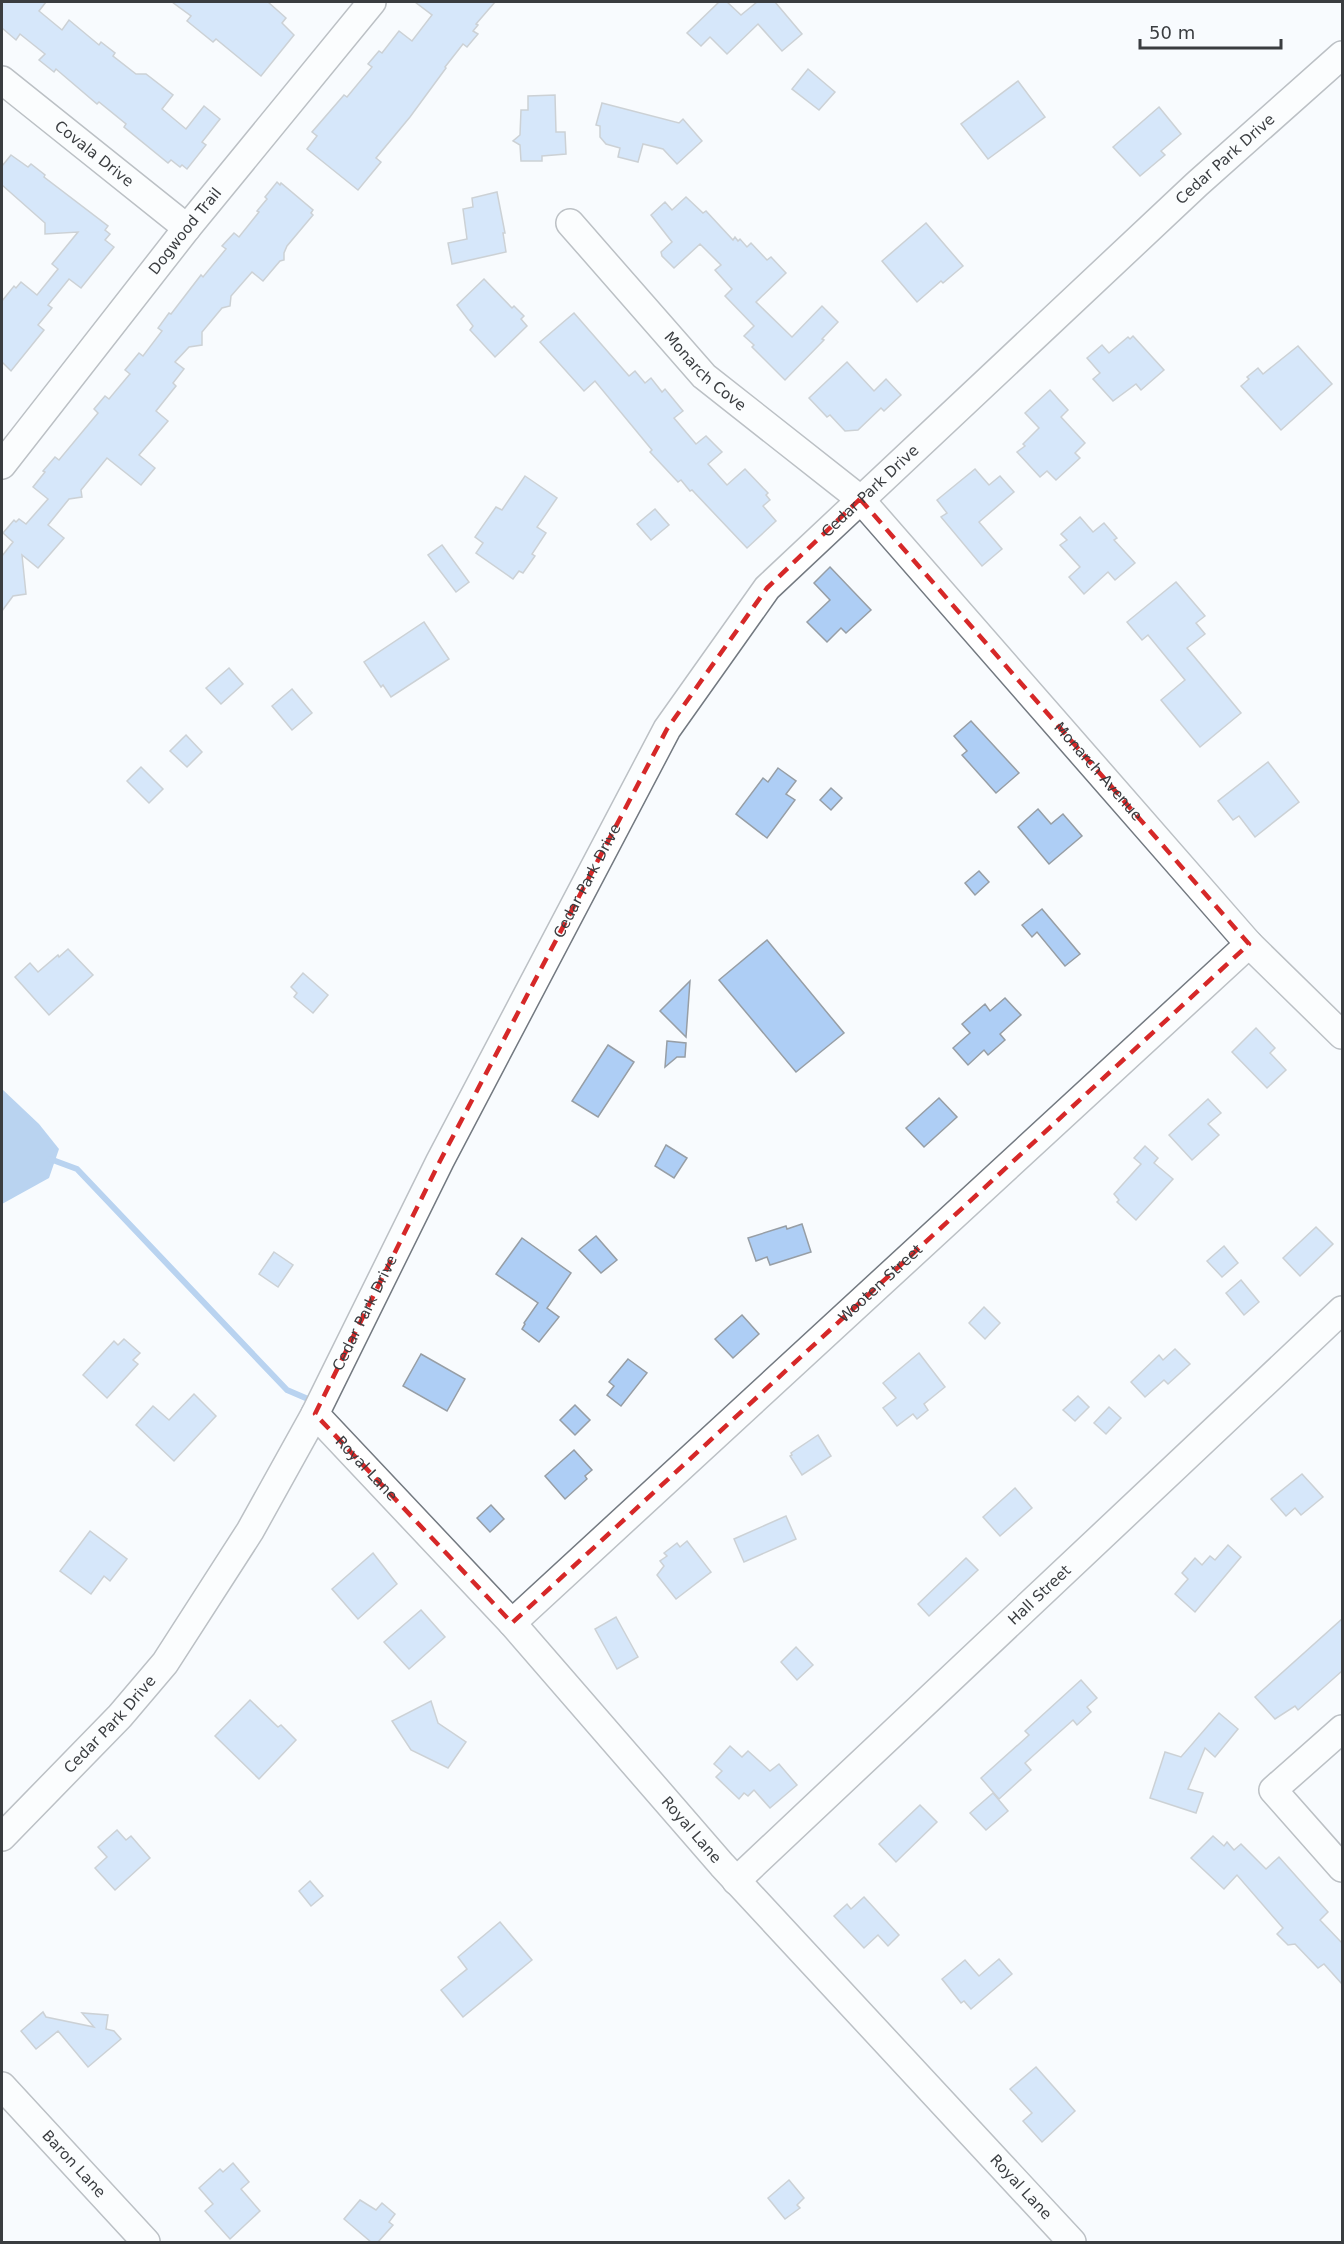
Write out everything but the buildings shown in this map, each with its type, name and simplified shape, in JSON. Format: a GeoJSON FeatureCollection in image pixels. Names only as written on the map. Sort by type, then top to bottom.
{"type":"FeatureCollection","features":[{"type":"Feature","properties":{"kind":"street","name":"Dogwood Trail"},"geometry":{"type":"LineString","coordinates":[[2,465],[358,6]]}},
{"type":"Feature","properties":{"kind":"street","name":"Cedar Park Drive"},"geometry":{"type":"LineString","coordinates":[[2,1837],[120,1716],[165,1663],[250,1531],[315,1414],[440,1161],[668,729],[767,588],[1197,184],[1342,55]]}},
{"type":"Feature","properties":{"kind":"street","name":"Covala Drive"},"geometry":{"type":"LineString","coordinates":[[2,80],[187,228]]}},
{"type":"Feature","properties":{"kind":"street","name":"Monarch Cove"},"geometry":{"type":"LineString","coordinates":[[570,223],[704,376],[860,499]]}},
{"type":"Feature","properties":{"kind":"street","name":"Monarch Avenue"},"geometry":{"type":"LineString","coordinates":[[860,499],[1249,944],[1342,1035]]}},
{"type":"Feature","properties":{"kind":"street","name":"Wooten Street"},"geometry":{"type":"LineString","coordinates":[[512,1623],[1249,944]]}},
{"type":"Feature","properties":{"kind":"street","name":"Hall Street"},"geometry":{"type":"LineString","coordinates":[[736,1881],[1342,1310]]}},
{"type":"Feature","properties":{"kind":"street","name":"Royal Lane"},"geometry":{"type":"LineString","coordinates":[[315,1414],[512,1623],[736,1881],[1072,2242]]}},
{"type":"Feature","properties":{"kind":"street"},"geometry":{"type":"LineString","coordinates":[[1342,1728],[1273,1790],[1342,1868]]}},
{"type":"Feature","properties":{"kind":"street","name":"Baron Lane"},"geometry":{"type":"LineString","coordinates":[[2,2086],[146,2242]]}},
{"type":"Feature","properties":{"kind":"highlighted area"},"geometry":{"type":"Polygon","coordinates":[[[860,499],[1249,944],[512,1623],[315,1414],[440,1161],[667,729],[767,588],[860,499]]]}},
{"type":"Feature","properties":{"kind":"water"},"geometry":{"type":"Polygon","coordinates":[[[2,1089],[39,1124],[59,1149],[49,1178],[2,1204],[2,1089]]]}},
{"type":"Feature","properties":{"kind":"waterway"},"geometry":{"type":"LineString","coordinates":[[50,1159],[77,1169],[287,1390],[308,1399]]}}]}
